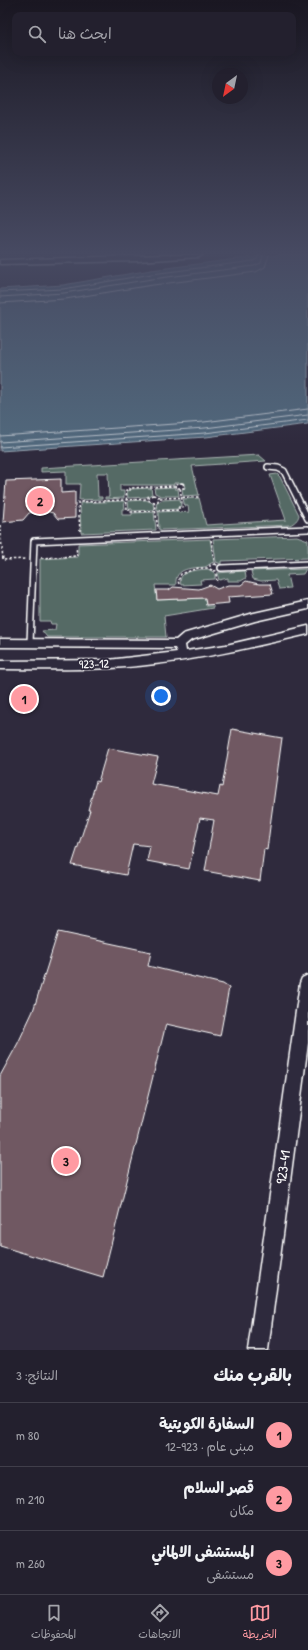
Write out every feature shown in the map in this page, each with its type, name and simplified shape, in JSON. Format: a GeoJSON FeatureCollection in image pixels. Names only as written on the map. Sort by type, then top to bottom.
{"type":"FeatureCollection","features":[{"type":"Feature","properties":{"kind":"street"},"geometry":{"type":"LineString","coordinates":[[187,654],[181,650],[179,644],[187,637],[254,617],[308,605]]}},
{"type":"Feature","properties":{"kind":"street","name":"923-12"},"geometry":{"type":"LineString","coordinates":[[0,665],[108,664],[154,660],[226,649],[308,630]]}},
{"type":"Feature","properties":{"kind":"street","name":"923-12"},"geometry":{"type":"LineString","coordinates":[[0,643],[179,644]]}},
{"type":"Feature","properties":{"kind":"street","name":"923-41"},"geometry":{"type":"LineString","coordinates":[[258,1350],[308,983]]}},
{"type":"Feature","properties":{"kind":"lane"},"geometry":{"type":"LineString","coordinates":[[268,467],[278,468],[284,471],[308,519]]}},
{"type":"Feature","properties":{"kind":"lane"},"geometry":{"type":"LineString","coordinates":[[30,643],[34,541],[308,530]]}},
{"type":"Feature","properties":{"kind":"lane"},"geometry":{"type":"LineString","coordinates":[[221,568],[308,564]]}},
{"type":"Feature","properties":{"kind":"path"},"geometry":{"type":"LineString","coordinates":[[175,486],[175,484],[183,483],[184,488],[180,488],[176,488],[175,486],[130,488],[130,490],[126,490],[127,510],[131,510],[131,512],[179,510],[179,507],[183,507],[180,488]]}},
{"type":"Feature","properties":{"kind":"path"},"geometry":{"type":"LineString","coordinates":[[148,499],[149,496],[153,495],[160,498],[199,496]]}},
{"type":"Feature","properties":{"kind":"path"},"geometry":{"type":"LineString","coordinates":[[154,502],[158,501],[160,498]]}},
{"type":"Feature","properties":{"kind":"path"},"geometry":{"type":"LineString","coordinates":[[80,535],[78,502],[148,499],[154,502]]}},
{"type":"Feature","properties":{"kind":"path"},"geometry":{"type":"LineString","coordinates":[[154,502],[158,532]]}},
{"type":"Feature","properties":{"kind":"path"},"geometry":{"type":"LineString","coordinates":[[0,525],[3,560],[26,558],[26,566]]}},
{"type":"Feature","properties":{"kind":"path"},"geometry":{"type":"LineString","coordinates":[[211,538],[218,582]]}},
{"type":"Feature","properties":{"kind":"path"},"geometry":{"type":"LineString","coordinates":[[39,558],[77,556],[76,543]]}},
{"type":"Feature","properties":{"kind":"path"},"geometry":{"type":"LineString","coordinates":[[179,584],[178,581],[181,574],[198,568],[210,568]]}},
{"type":"Feature","properties":{"kind":"green space"},"geometry":{"type":"Polygon","coordinates":[[[259,455],[266,461],[192,466],[199,495],[183,496],[182,489],[185,488],[184,483],[174,483],[174,485],[120,485],[120,491],[124,491],[124,498],[105,499],[105,497],[109,497],[108,473],[97,473],[98,497],[102,497],[102,499],[79,500],[80,484],[66,484],[66,471],[41,472],[41,468],[259,455]]]}},
{"type":"Feature","properties":{"kind":"green space"},"geometry":{"type":"Polygon","coordinates":[[[277,474],[280,477],[299,515],[296,521],[290,525],[159,530],[158,512],[189,512],[188,506],[185,506],[183,499],[199,498],[206,525],[286,520],[270,475],[277,474]]]}},
{"type":"Feature","properties":{"kind":"green space"},"geometry":{"type":"Polygon","coordinates":[[[174,487],[175,489],[178,489],[179,496],[161,496],[155,493],[154,488],[174,487]]]}},
{"type":"Feature","properties":{"kind":"green space"},"geometry":{"type":"Polygon","coordinates":[[[151,488],[152,494],[146,497],[128,498],[127,491],[131,489],[151,488]]]}},
{"type":"Feature","properties":{"kind":"green space"},"geometry":{"type":"Polygon","coordinates":[[[180,499],[181,506],[178,507],[178,509],[157,510],[156,503],[162,500],[180,499]]]}},
{"type":"Feature","properties":{"kind":"green space"},"geometry":{"type":"Polygon","coordinates":[[[146,500],[153,503],[154,510],[132,511],[132,509],[129,509],[128,501],[146,500]]]}},
{"type":"Feature","properties":{"kind":"green space"},"geometry":{"type":"Polygon","coordinates":[[[124,501],[125,509],[122,509],[122,515],[154,512],[156,530],[81,533],[80,503],[124,501]]]}},
{"type":"Feature","properties":{"kind":"green space"},"geometry":{"type":"Polygon","coordinates":[[[297,536],[308,540],[308,558],[221,561],[221,564],[216,562],[213,539],[297,536]]]}},
{"type":"Feature","properties":{"kind":"green space"},"geometry":{"type":"Polygon","coordinates":[[[210,539],[214,562],[205,567],[190,568],[181,572],[176,579],[176,585],[155,585],[157,600],[205,598],[206,606],[213,606],[213,608],[164,616],[166,637],[47,637],[42,631],[55,630],[56,624],[51,624],[50,621],[40,621],[40,559],[78,557],[78,544],[210,539]]]}},
{"type":"Feature","properties":{"kind":"green space"},"geometry":{"type":"Polygon","coordinates":[[[208,569],[215,573],[215,579],[200,580],[201,584],[181,585],[180,580],[185,574],[208,569]]]}},
{"type":"Feature","properties":{"kind":"green space"},"geometry":{"type":"Polygon","coordinates":[[[306,569],[303,574],[287,575],[290,588],[279,589],[276,580],[261,581],[253,579],[251,571],[306,569]]]}},
{"type":"Feature","properties":{"kind":"green space"},"geometry":{"type":"Polygon","coordinates":[[[245,571],[246,578],[241,581],[228,581],[228,578],[219,580],[217,573],[245,571]]]}},
{"type":"Feature","properties":{"kind":"water"},"geometry":{"type":"Polygon","coordinates":[[[0,318],[308,318],[308,424],[206,437],[0,451],[0,318]]]}},
{"type":"Feature","properties":{"kind":"building"},"geometry":{"type":"Polygon","coordinates":[[[61,479],[61,493],[75,492],[75,518],[58,519],[53,513],[41,510],[29,513],[23,520],[3,522],[6,481],[61,479]]]}},
{"type":"Feature","properties":{"kind":"building"},"geometry":{"type":"Polygon","coordinates":[[[246,581],[259,584],[270,584],[273,594],[228,597],[229,603],[206,605],[205,598],[157,600],[156,590],[169,590],[173,587],[199,589],[210,585],[217,589],[228,585],[241,585],[246,581]]]}},
{"type":"Feature","properties":{"kind":"building"},"geometry":{"type":"Polygon","coordinates":[[[232,729],[282,738],[267,850],[264,849],[260,881],[205,871],[214,820],[200,818],[189,869],[147,861],[150,846],[133,844],[126,875],[72,865],[90,810],[88,810],[96,781],[98,782],[108,748],[158,757],[151,784],[218,796],[220,786],[222,787],[232,729]]]}},
{"type":"Feature","properties":{"kind":"building"},"geometry":{"type":"Polygon","coordinates":[[[58,932],[151,952],[148,966],[223,984],[229,988],[220,1036],[166,1024],[103,1277],[0,1246],[0,1076],[33,1011],[58,932]]]}},
{"type":"Feature","properties":{"kind":"place","name":"قصر السلام"},"geometry":{"type":"Point","coordinates":[40,501]}},
{"type":"Feature","properties":{"kind":"place","name":"السفارة الكويتية"},"geometry":{"type":"Point","coordinates":[24,699]}},
{"type":"Feature","properties":{"kind":"place","name":"المستشفى الالماني"},"geometry":{"type":"Point","coordinates":[66,1161]}}]}
